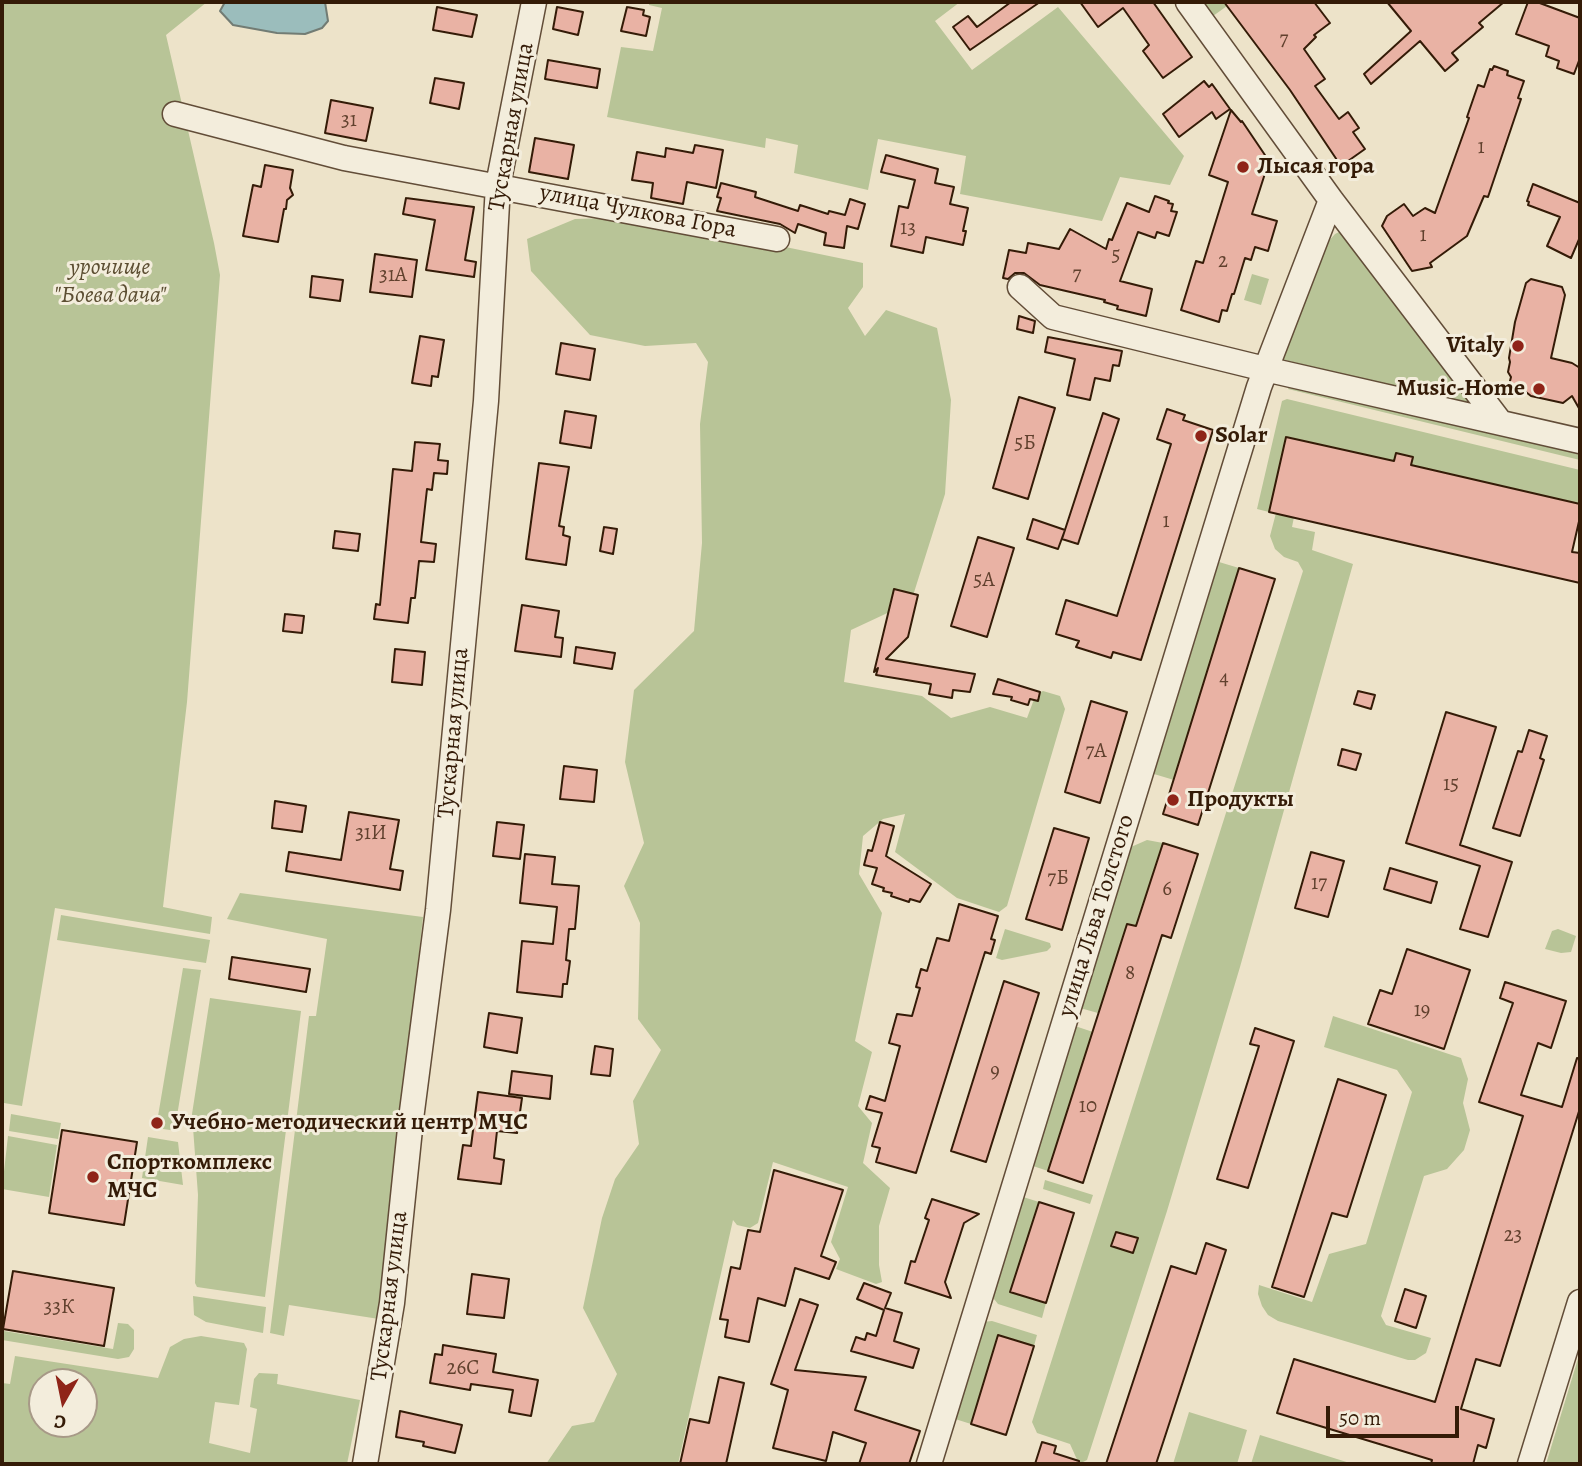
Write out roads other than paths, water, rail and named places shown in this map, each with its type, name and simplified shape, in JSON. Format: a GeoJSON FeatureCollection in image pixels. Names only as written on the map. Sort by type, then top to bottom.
{"type":"FeatureCollection","features":[{"type":"Feature","properties":{"kind":"street","name":"Тускарная улица"},"geometry":{"type":"LineString","coordinates":[[365,1464],[392,1303],[411,1119],[438,910],[486,401],[498,185],[534,2]]}},
{"type":"Feature","properties":{"kind":"street"},"geometry":{"type":"LineString","coordinates":[[1188,2],[1331,200],[1500,422]]}},
{"type":"Feature","properties":{"kind":"street","name":"улица Чулкова Гора"},"geometry":{"type":"LineString","coordinates":[[175,114],[344,158],[777,239]]}},
{"type":"Feature","properties":{"kind":"street","name":"улица Льва Толстого"},"geometry":{"type":"LineString","coordinates":[[929,1464],[1265,369],[1331,200]]}},
{"type":"Feature","properties":{"kind":"street"},"geometry":{"type":"LineString","coordinates":[[1020,287],[1053,317],[1580,441]]}},
{"type":"Feature","properties":{"kind":"street"},"geometry":{"type":"LineString","coordinates":[[1530,1464],[1580,1302]]}},
{"type":"Feature","properties":{"kind":"water"},"geometry":{"type":"Polygon","coordinates":[[[225,2],[325,2],[328,21],[322,28],[305,34],[277,33],[233,25],[220,11],[225,2]]]}},
{"type":"Feature","properties":{"kind":"place","name":"Лысая гора"},"geometry":{"type":"Point","coordinates":[1243,167]}},
{"type":"Feature","properties":{"kind":"place","name":"Vitaly"},"geometry":{"type":"Point","coordinates":[1518,346]}},
{"type":"Feature","properties":{"kind":"place","name":"Music-Home"},"geometry":{"type":"Point","coordinates":[1539,389]}},
{"type":"Feature","properties":{"kind":"place","name":"Solar"},"geometry":{"type":"Point","coordinates":[1201,436]}},
{"type":"Feature","properties":{"kind":"place","name":"Продукты"},"geometry":{"type":"Point","coordinates":[1173,800]}},
{"type":"Feature","properties":{"kind":"place","name":"Учебно-методический центр МЧС"},"geometry":{"type":"Point","coordinates":[157,1123]}},
{"type":"Feature","properties":{"kind":"place","name":"Спорткомплекс МЧС"},"geometry":{"type":"Point","coordinates":[93,1177]}},
{"type":"Feature","properties":{"kind":"park label","name":"урочище \"Боева дача\""},"geometry":{"type":"Point","coordinates":[110,282]}}]}
